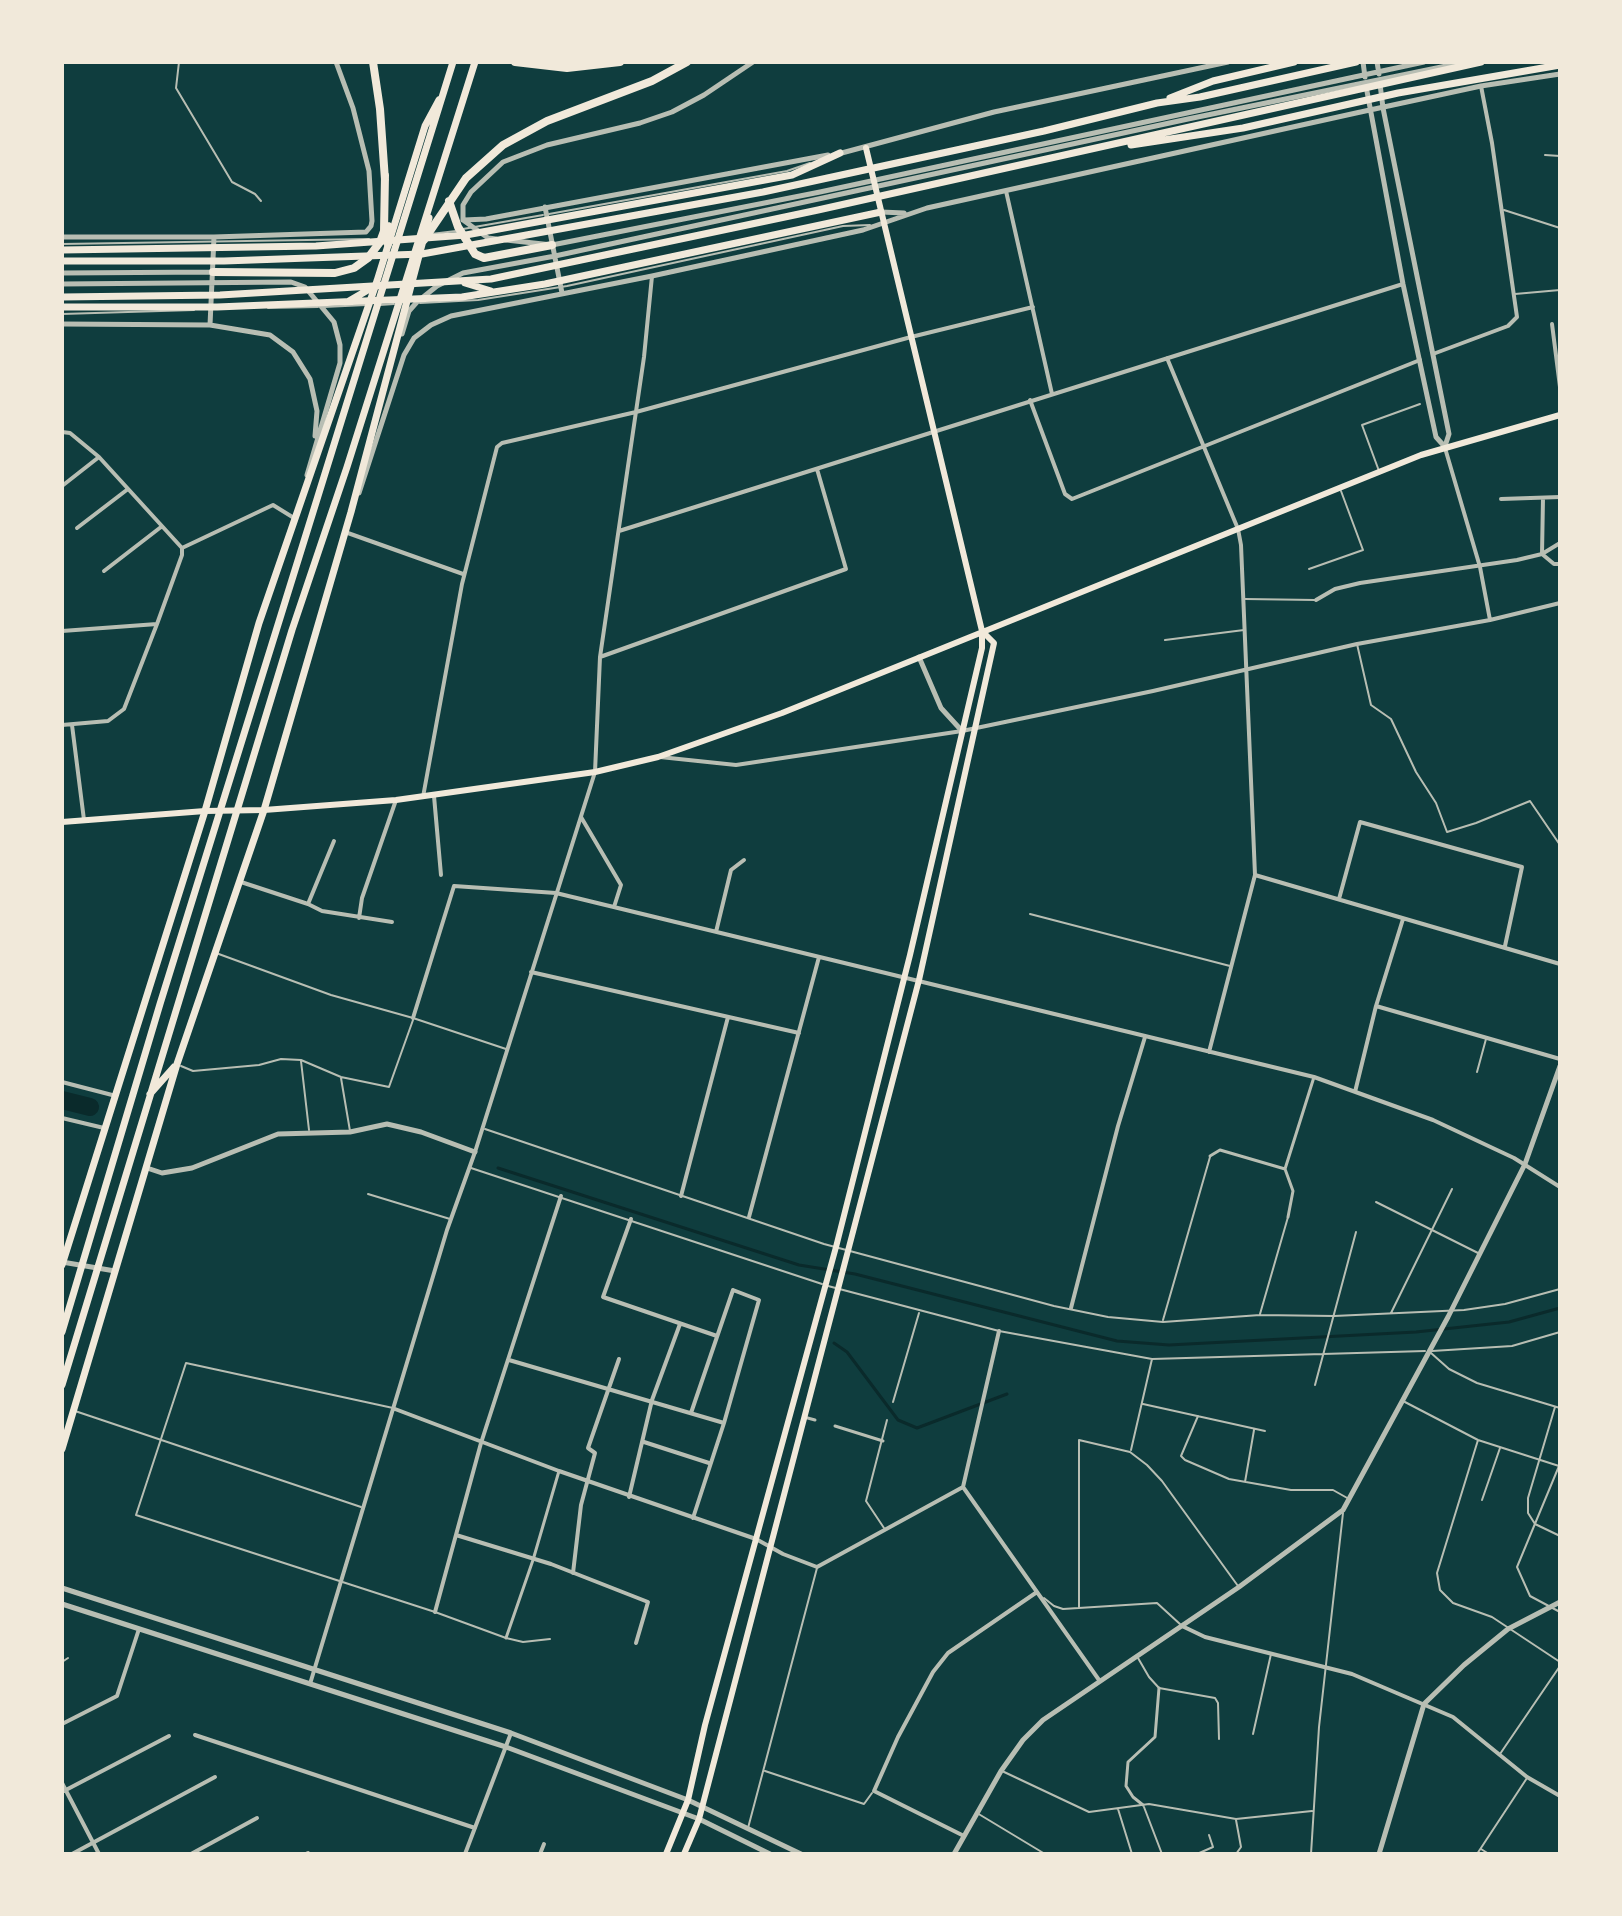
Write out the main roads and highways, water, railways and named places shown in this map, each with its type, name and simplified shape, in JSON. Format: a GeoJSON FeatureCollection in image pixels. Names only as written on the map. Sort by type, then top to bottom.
{"type":"FeatureCollection","features":[{"type":"Feature","properties":{"kind":"highway"},"geometry":{"type":"LineString","coordinates":[[371,62],[380,109],[388,244]]}},
{"type":"Feature","properties":{"kind":"highway"},"geometry":{"type":"LineString","coordinates":[[515,62],[567,68],[620,62]]}},
{"type":"Feature","properties":{"kind":"highway"},"geometry":{"type":"LineString","coordinates":[[424,240],[476,166],[524,133],[652,81],[687,62]]}},
{"type":"Feature","properties":{"kind":"highway"},"geometry":{"type":"LineString","coordinates":[[213,272],[335,273],[354,268],[368,258],[384,231],[385,175]]}},
{"type":"Feature","properties":{"kind":"highway"},"geometry":{"type":"LineString","coordinates":[[449,201],[458,227],[475,254],[484,258],[552,245]]}},
{"type":"Feature","properties":{"kind":"main road"},"geometry":{"type":"LineString","coordinates":[[62,1332],[453,62]]}},
{"type":"Feature","properties":{"kind":"main road"},"geometry":{"type":"LineString","coordinates":[[62,1449],[177,1064],[264,810],[351,512],[393,333],[435,184],[475,62]]}},
{"type":"Feature","properties":{"kind":"main road"},"geometry":{"type":"LineString","coordinates":[[1157,103],[1213,81],[1294,62]]}},
{"type":"Feature","properties":{"kind":"main road"},"geometry":{"type":"LineString","coordinates":[[62,261],[224,261],[422,254],[763,192],[1044,131],[1157,103],[1200,97],[1356,62]]}},
{"type":"Feature","properties":{"kind":"main road"},"geometry":{"type":"LineString","coordinates":[[62,297],[220,295],[491,279],[1481,62]]}},
{"type":"Feature","properties":{"kind":"main road"},"geometry":{"type":"LineString","coordinates":[[1093,149],[1162,142],[1243,128],[1398,93],[1560,65]]}},
{"type":"Feature","properties":{"kind":"main road"},"geometry":{"type":"LineString","coordinates":[[62,1263],[107,1129],[205,811],[259,623],[425,126],[444,93]]}},
{"type":"Feature","properties":{"kind":"main road"},"geometry":{"type":"LineString","coordinates":[[666,1854],[688,1800],[836,1247],[905,977],[981,655],[982,631],[911,337],[879,223],[881,212],[866,148]]}},
{"type":"Feature","properties":{"kind":"main road"},"geometry":{"type":"LineString","coordinates":[[63,246],[220,249],[446,237],[790,173],[840,153]]}},
{"type":"Feature","properties":{"kind":"main road"},"geometry":{"type":"LineString","coordinates":[[62,1385],[288,645],[424,240],[435,184]]}},
{"type":"Feature","properties":{"kind":"main road"},"geometry":{"type":"LineString","coordinates":[[62,307],[217,307],[462,297],[545,284],[776,237],[881,212]]}},
{"type":"Feature","properties":{"kind":"main road"},"geometry":{"type":"LineString","coordinates":[[422,254],[446,237]]}},
{"type":"Feature","properties":{"kind":"main road"},"geometry":{"type":"LineString","coordinates":[[370,242],[383,255]]}},
{"type":"Feature","properties":{"kind":"main road"},"geometry":{"type":"LineString","coordinates":[[459,281],[494,292]]}},
{"type":"Feature","properties":{"kind":"main road"},"geometry":{"type":"LineString","coordinates":[[347,302],[373,286]]}},
{"type":"Feature","properties":{"kind":"main road"},"geometry":{"type":"LineString","coordinates":[[62,822],[434,796],[595,772],[658,757],[782,713],[1339,487],[1445,447],[1560,415]]}},
{"type":"Feature","properties":{"kind":"main road"},"geometry":{"type":"LineString","coordinates":[[684,1854],[699,1819],[919,980],[994,643],[982,631]]}},
{"type":"Feature","properties":{"kind":"main road"},"geometry":{"type":"LineString","coordinates":[[149,1096],[177,1064]]}},
{"type":"Feature","properties":{"kind":"waterway"},"geometry":{"type":"LineString","coordinates":[[62,1100],[90,1107]]}},
{"type":"Feature","properties":{"kind":"waterway"},"geometry":{"type":"LineString","coordinates":[[498,1168],[799,1265],[855,1274],[1117,1341],[1169,1345],[1416,1332],[1509,1322],[1560,1308]]}},
{"type":"Feature","properties":{"kind":"waterway"},"geometry":{"type":"LineString","coordinates":[[834,1343],[847,1352],[898,1420],[917,1428],[1007,1394]]}}]}
